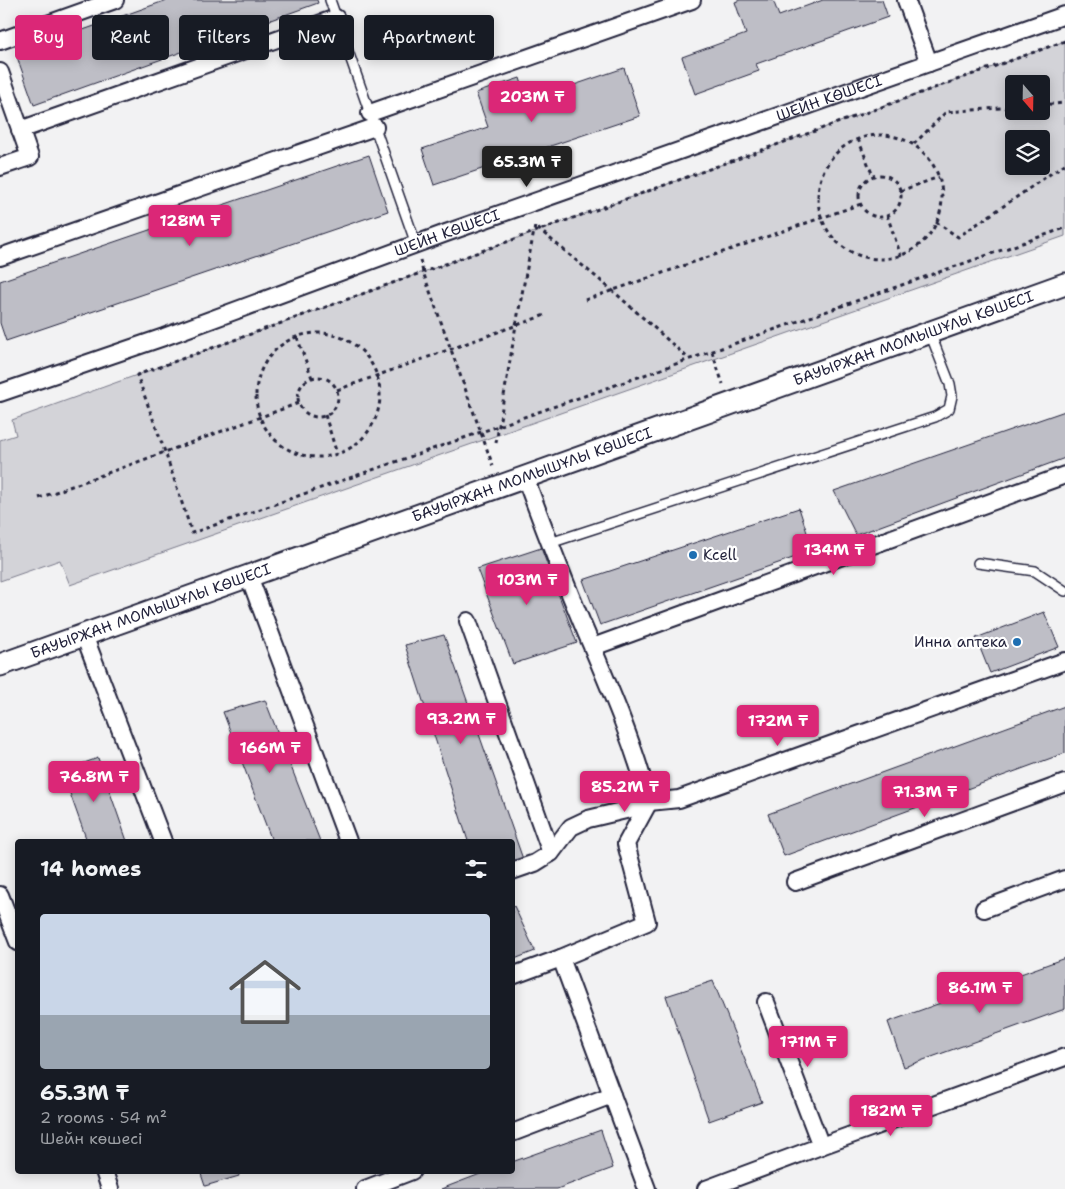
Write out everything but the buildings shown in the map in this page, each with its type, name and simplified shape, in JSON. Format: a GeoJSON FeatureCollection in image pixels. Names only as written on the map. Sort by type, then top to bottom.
{"type":"FeatureCollection","features":[{"type":"Feature","properties":{"kind":"street"},"geometry":{"type":"LineString","coordinates":[[0,41],[115,0]]}},
{"type":"Feature","properties":{"kind":"street"},"geometry":{"type":"LineString","coordinates":[[1,254],[372,120],[692,0]]}},
{"type":"Feature","properties":{"kind":"street"},"geometry":{"type":"LineString","coordinates":[[906,0],[929,63]]}},
{"type":"Feature","properties":{"kind":"street","name":"ШЕЙН КӨШЕСІ"},"geometry":{"type":"LineString","coordinates":[[0,393],[164,337],[416,244],[1065,15]]}},
{"type":"Feature","properties":{"kind":"street"},"geometry":{"type":"LineString","coordinates":[[20,130],[279,38]]}},
{"type":"Feature","properties":{"kind":"street"},"geometry":{"type":"LineString","coordinates":[[0,72],[30,157],[0,167]]}},
{"type":"Feature","properties":{"kind":"street","name":"БАУЫРЖАН МОМЫШҰЛЫ КӨШЕСІ"},"geometry":{"type":"LineString","coordinates":[[0,665],[1065,284]]}},
{"type":"Feature","properties":{"kind":"street"},"geometry":{"type":"LineString","coordinates":[[592,647],[1065,475]]}},
{"type":"Feature","properties":{"kind":"street"},"geometry":{"type":"LineString","coordinates":[[515,975],[647,922],[626,844],[649,802],[642,776],[622,717],[592,647],[525,477]]}},
{"type":"Feature","properties":{"kind":"street"},"geometry":{"type":"LineString","coordinates":[[249,576],[347,839]]}},
{"type":"Feature","properties":{"kind":"street"},"geometry":{"type":"LineString","coordinates":[[468,621],[551,854]]}},
{"type":"Feature","properties":{"kind":"street"},"geometry":{"type":"LineString","coordinates":[[84,635],[162,839]]}},
{"type":"Feature","properties":{"kind":"street"},"geometry":{"type":"LineString","coordinates":[[515,870],[535,863],[551,854],[571,827],[588,819],[630,809],[649,802],[679,799],[1065,661]]}},
{"type":"Feature","properties":{"kind":"street"},"geometry":{"type":"LineString","coordinates":[[795,882],[1065,783]]}},
{"type":"Feature","properties":{"kind":"street"},"geometry":{"type":"LineString","coordinates":[[984,909],[1065,879]]}},
{"type":"Feature","properties":{"kind":"street"},"geometry":{"type":"LineString","coordinates":[[0,895],[15,934]]}},
{"type":"Feature","properties":{"kind":"street"},"geometry":{"type":"LineString","coordinates":[[561,958],[647,1189]]}},
{"type":"Feature","properties":{"kind":"street"},"geometry":{"type":"LineString","coordinates":[[766,1002],[821,1146]]}},
{"type":"Feature","properties":{"kind":"street"},"geometry":{"type":"LineString","coordinates":[[706,1189],[1065,1057]]}},
{"type":"Feature","properties":{"kind":"street"},"geometry":{"type":"LineString","coordinates":[[515,1132],[612,1096]]}},
{"type":"Feature","properties":{"kind":"street"},"geometry":{"type":"LineString","coordinates":[[105,1174],[110,1189]]}},
{"type":"Feature","properties":{"kind":"street"},"geometry":{"type":"LineString","coordinates":[[365,1189],[404,1174]]}},
{"type":"Feature","properties":{"kind":"lane"},"geometry":{"type":"LineString","coordinates":[[330,0],[335,15]]}},
{"type":"Feature","properties":{"kind":"lane"},"geometry":{"type":"LineString","coordinates":[[351,60],[416,244]]}},
{"type":"Feature","properties":{"kind":"lane"},"geometry":{"type":"LineString","coordinates":[[550,543],[935,417],[948,409],[952,396],[950,384],[930,332]]}},
{"type":"Feature","properties":{"kind":"lane"},"geometry":{"type":"LineString","coordinates":[[978,563],[1035,571],[1065,591]]}},
{"type":"Feature","properties":{"kind":"path"},"geometry":{"type":"LineString","coordinates":[[540,230],[1065,41]]}},
{"type":"Feature","properties":{"kind":"path"},"geometry":{"type":"LineString","coordinates":[[1050,104],[1065,103]]}},
{"type":"Feature","properties":{"kind":"path"},"geometry":{"type":"LineString","coordinates":[[914,144],[946,112],[1005,108]]}},
{"type":"Feature","properties":{"kind":"path"},"geometry":{"type":"LineString","coordinates":[[870,135],[890,135],[914,144],[926,154],[939,177],[942,191],[941,211],[933,230],[919,245],[901,256],[881,259],[860,256],[842,247],[827,231],[819,212],[817,192],[822,172],[833,154],[850,142],[870,135]]}},
{"type":"Feature","properties":{"kind":"path"},"geometry":{"type":"LineString","coordinates":[[858,139],[873,176]]}},
{"type":"Feature","properties":{"kind":"path"},"geometry":{"type":"LineString","coordinates":[[936,222],[958,237],[1065,164]]}},
{"type":"Feature","properties":{"kind":"path"},"geometry":{"type":"LineString","coordinates":[[884,175],[896,182],[900,191],[898,207],[893,212],[880,217],[867,213],[861,204],[859,194],[864,182],[873,176],[884,175]]}},
{"type":"Feature","properties":{"kind":"path"},"geometry":{"type":"LineString","coordinates":[[900,191],[939,177]]}},
{"type":"Feature","properties":{"kind":"path"},"geometry":{"type":"LineString","coordinates":[[585,300],[861,204]]}},
{"type":"Feature","properties":{"kind":"path"},"geometry":{"type":"LineString","coordinates":[[887,215],[901,256]]}},
{"type":"Feature","properties":{"kind":"path"},"geometry":{"type":"LineString","coordinates":[[496,443],[535,226],[613,291],[690,360]]}},
{"type":"Feature","properties":{"kind":"path"},"geometry":{"type":"LineString","coordinates":[[534,233],[137,375],[192,533],[1065,228]]}},
{"type":"Feature","properties":{"kind":"path"},"geometry":{"type":"LineString","coordinates":[[416,244],[423,272],[500,486]]}},
{"type":"Feature","properties":{"kind":"path"},"geometry":{"type":"LineString","coordinates":[[337,390],[545,315]]}},
{"type":"Feature","properties":{"kind":"path"},"geometry":{"type":"LineString","coordinates":[[315,333],[335,336],[353,344],[367,357],[377,374],[380,394],[378,414],[369,431],[355,445],[337,454],[316,458],[295,453],[277,442],[264,426],[256,406],[257,384],[264,364],[278,348],[297,337],[315,333]]}},
{"type":"Feature","properties":{"kind":"path"},"geometry":{"type":"LineString","coordinates":[[297,337],[312,378]]}},
{"type":"Feature","properties":{"kind":"path"},"geometry":{"type":"LineString","coordinates":[[712,352],[730,404]]}},
{"type":"Feature","properties":{"kind":"path"},"geometry":{"type":"LineString","coordinates":[[322,377],[328,379],[337,390],[338,396],[335,408],[325,416],[307,413],[299,403],[300,389],[303,384],[312,378],[322,377]]}},
{"type":"Feature","properties":{"kind":"path"},"geometry":{"type":"LineString","coordinates":[[38,498],[299,403]]}},
{"type":"Feature","properties":{"kind":"path"},"geometry":{"type":"LineString","coordinates":[[325,416],[337,454]]}},
{"type":"Feature","properties":{"kind":"shaded area"},"geometry":{"type":"Polygon","coordinates":[[[1065,41],[1065,236],[70,585],[60,560],[0,581],[0,440],[16,435],[12,420],[1065,41]]]}},
{"type":"Feature","properties":{"kind":"place","name":"Kcell"},"geometry":{"type":"Point","coordinates":[693,555]}},
{"type":"Feature","properties":{"kind":"place","name":"Инна аптека"},"geometry":{"type":"Point","coordinates":[1017,642]}}]}
